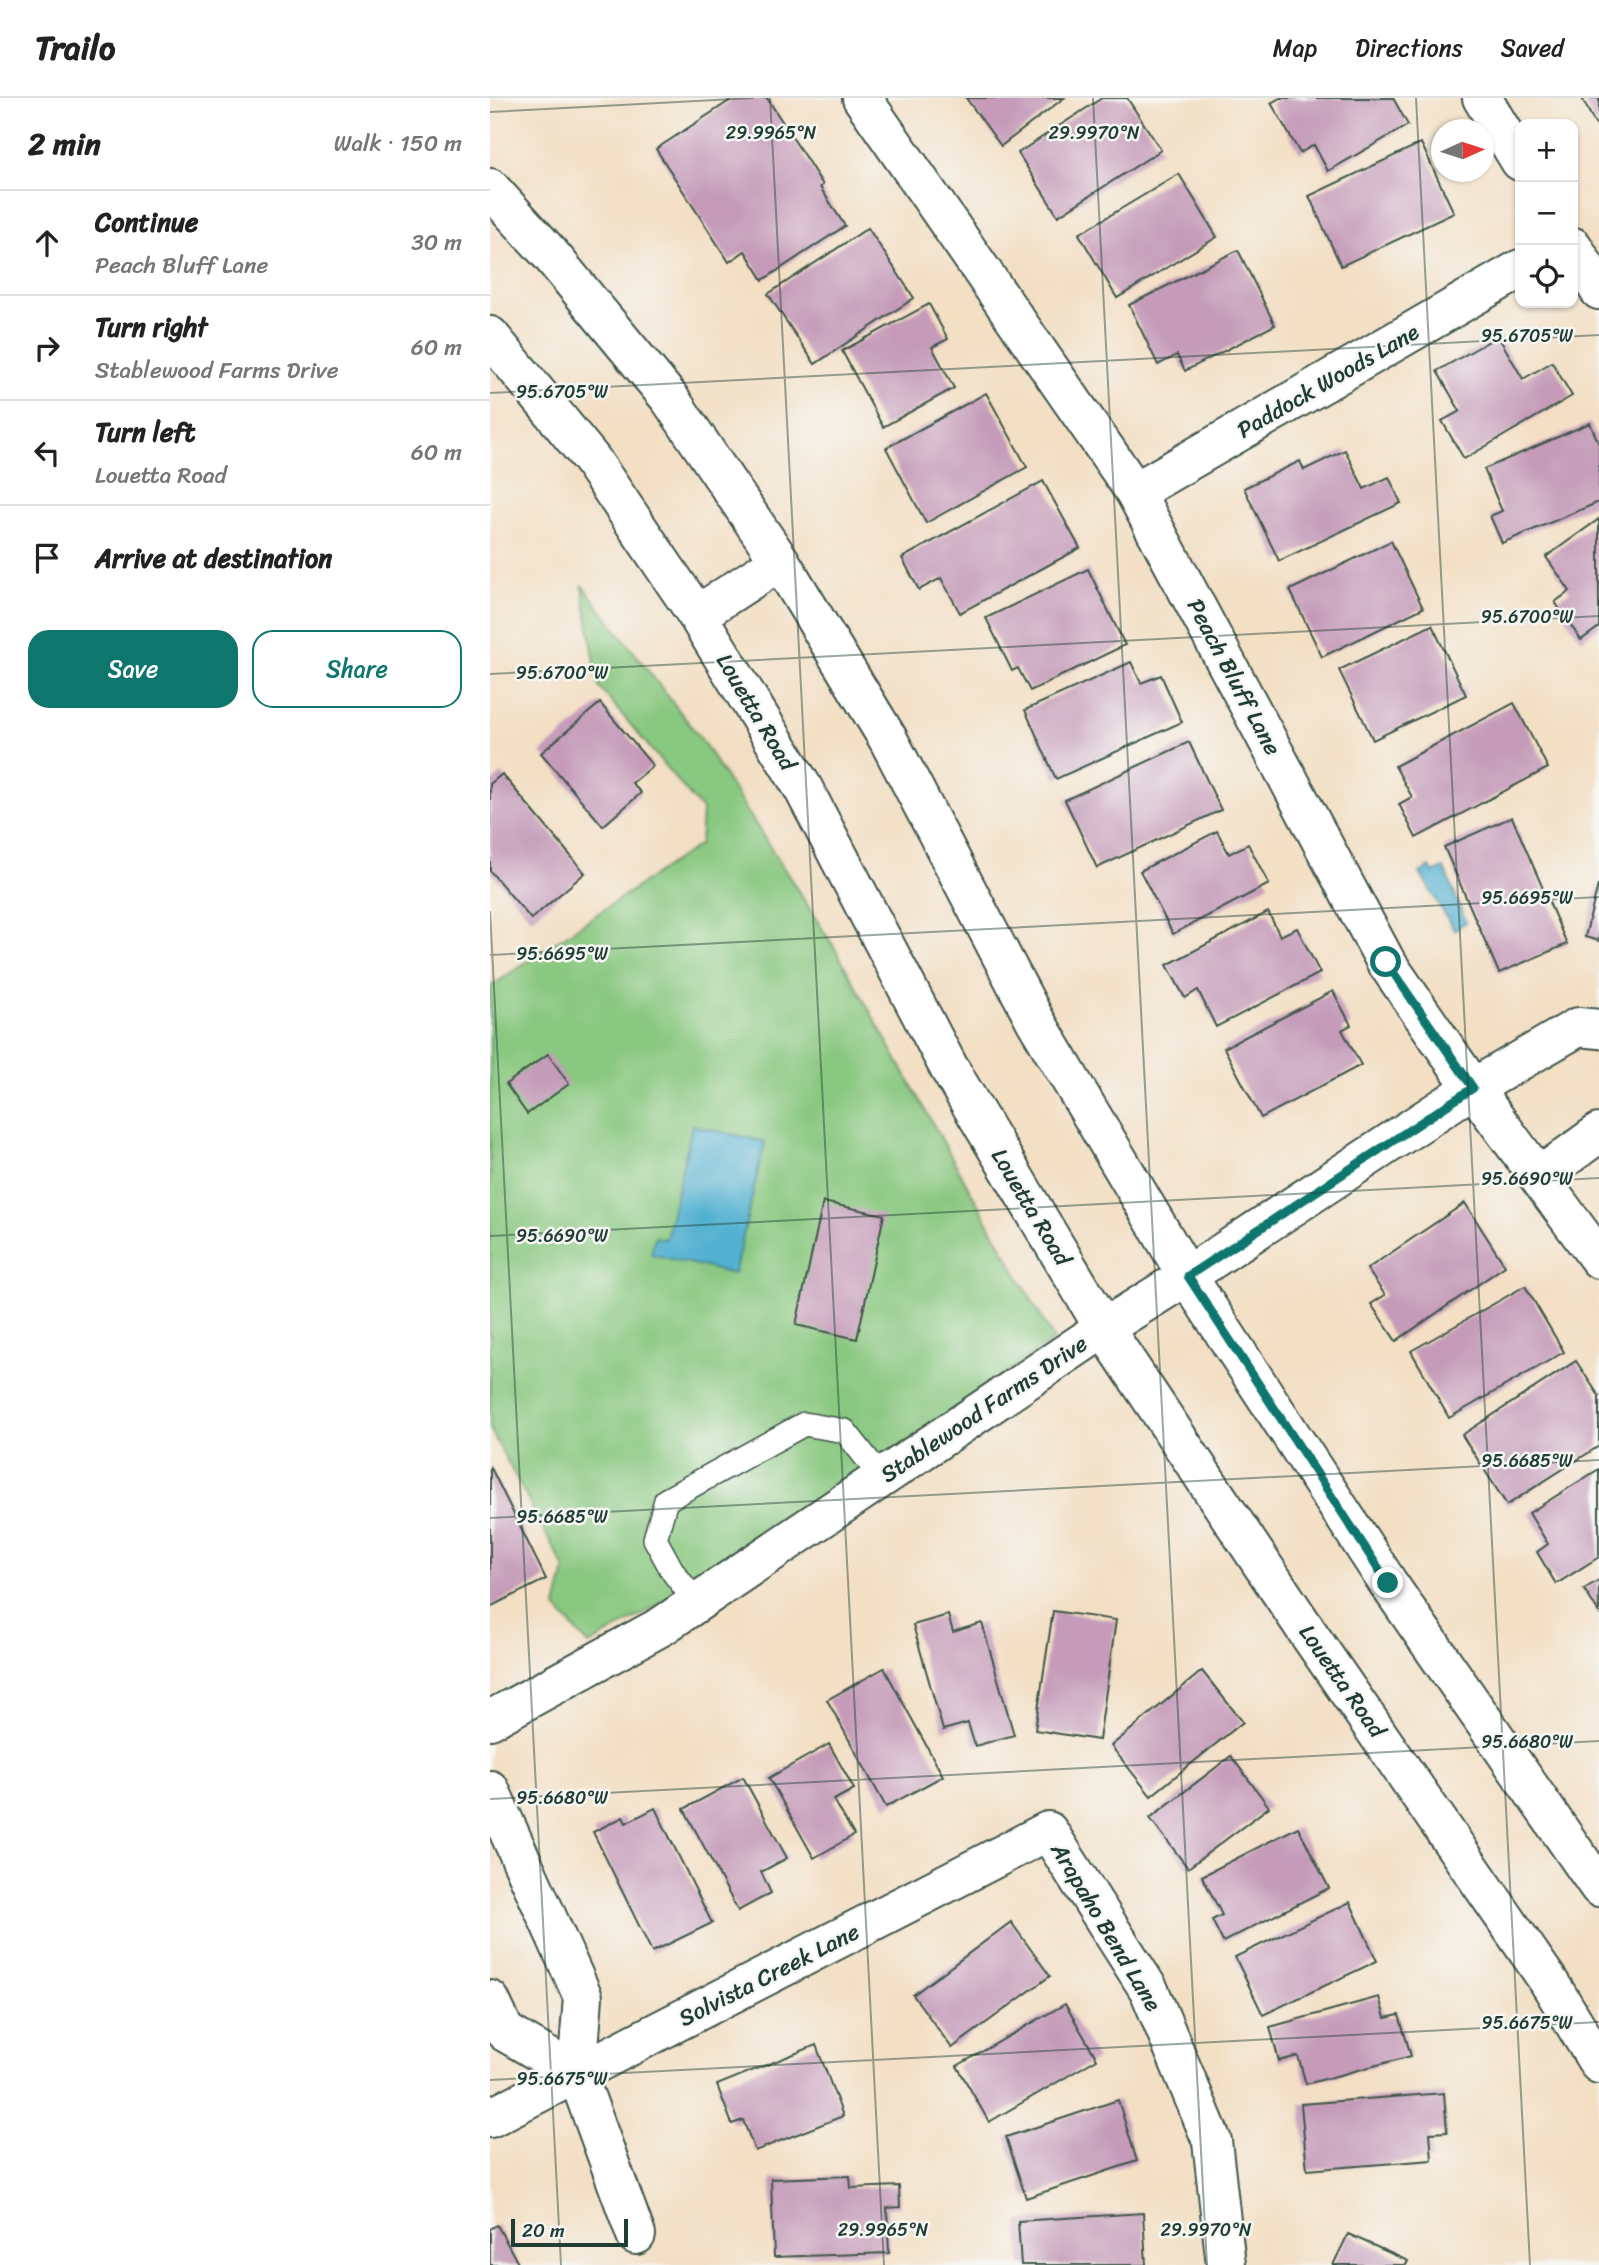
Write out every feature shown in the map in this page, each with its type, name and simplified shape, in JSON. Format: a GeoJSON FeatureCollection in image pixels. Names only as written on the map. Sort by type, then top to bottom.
{"type":"FeatureCollection","features":[{"type":"Feature","properties":{"kind":"street","name":"Peach Bluff Lane"},"geometry":{"type":"LineString","coordinates":[[862,98],[1135,492],[1386,962],[1473,1088],[1599,1259]]}},
{"type":"Feature","properties":{"kind":"street"},"geometry":{"type":"LineString","coordinates":[[1482,98],[1515,153]]}},
{"type":"Feature","properties":{"kind":"street"},"geometry":{"type":"LineString","coordinates":[[490,188],[550,254],[670,399],[780,561],[888,739],[1035,1020],[1188,1276],[1388,1583],[1599,1887]]}},
{"type":"Feature","properties":{"kind":"street"},"geometry":{"type":"LineString","coordinates":[[1578,255],[1599,290]]}},
{"type":"Feature","properties":{"kind":"street","name":"Paddock Woods Lane"},"geometry":{"type":"LineString","coordinates":[[1135,492],[1515,272]]}},
{"type":"Feature","properties":{"kind":"street","name":"Louetta Road"},"geometry":{"type":"LineString","coordinates":[[490,336],[591,458],[697,615],[803,788],[948,1068],[1104,1328],[1308,1633],[1534,1960],[1599,2064]]}},
{"type":"Feature","properties":{"kind":"street"},"geometry":{"type":"LineString","coordinates":[[697,615],[780,561]]}},
{"type":"Feature","properties":{"kind":"street","name":"Stablewood Farms Drive"},"geometry":{"type":"LineString","coordinates":[[490,1720],[662,1626],[1104,1328],[1188,1276],[1473,1088],[1578,1027],[1599,1029]]}},
{"type":"Feature","properties":{"kind":"street"},"geometry":{"type":"LineString","coordinates":[[1540,1176],[1599,1133]]}},
{"type":"Feature","properties":{"kind":"street"},"geometry":{"type":"LineString","coordinates":[[490,1790],[583,1997],[577,2074],[636,2235]]}},
{"type":"Feature","properties":{"kind":"street","name":"Solvista Creek Lane"},"geometry":{"type":"LineString","coordinates":[[490,2118],[1048,1831]]}},
{"type":"Feature","properties":{"kind":"street","name":"Arapaho Bend Lane"},"geometry":{"type":"LineString","coordinates":[[1048,1831],[1149,1990],[1212,2141],[1226,2265]]}},
{"type":"Feature","properties":{"kind":"street"},"geometry":{"type":"LineString","coordinates":[[490,2000],[505,2032],[577,2074]]}},
{"type":"Feature","properties":{"kind":"lane"},"geometry":{"type":"LineString","coordinates":[[696,1602],[673,1572],[655,1539],[666,1500],[804,1424],[845,1431],[881,1478]]}},
{"type":"Feature","properties":{"kind":"green space"},"geometry":{"type":"Polygon","coordinates":[[[582,585],[701,739],[834,947],[1054,1340],[733,1562],[589,1645],[556,1608],[565,1569],[490,1429],[490,987],[700,844],[702,810],[599,687],[582,585]]]}},
{"type":"Feature","properties":{"kind":"water"},"geometry":{"type":"Polygon","coordinates":[[[1430,867],[1433,873],[1444,868],[1466,922],[1454,930],[1420,873],[1430,867]]]}},
{"type":"Feature","properties":{"kind":"water"},"geometry":{"type":"Polygon","coordinates":[[[692,1125],[765,1142],[734,1274],[651,1254],[655,1237],[666,1239],[692,1125]]]}},
{"type":"Feature","properties":{"kind":"building"},"geometry":{"type":"Polygon","coordinates":[[[734,98],[767,98],[823,185],[820,187],[845,226],[763,280],[745,251],[729,262],[656,149],[734,98]]]}},
{"type":"Feature","properties":{"kind":"building"},"geometry":{"type":"Polygon","coordinates":[[[966,98],[1064,98],[1001,146],[966,98]]]}},
{"type":"Feature","properties":{"kind":"building"},"geometry":{"type":"Polygon","coordinates":[[[1102,98],[1127,98],[1161,150],[1058,216],[1018,153],[1102,98]]]}},
{"type":"Feature","properties":{"kind":"building"},"geometry":{"type":"Polygon","coordinates":[[[1280,98],[1393,98],[1408,125],[1328,171],[1314,145],[1300,153],[1271,103],[1280,98]]]}},
{"type":"Feature","properties":{"kind":"building"},"geometry":{"type":"Polygon","coordinates":[[[1582,98],[1599,98],[1599,122],[1595,124],[1582,98]]]}},
{"type":"Feature","properties":{"kind":"building"},"geometry":{"type":"Polygon","coordinates":[[[1421,143],[1431,164],[1431,182],[1439,182],[1454,213],[1341,266],[1309,196],[1421,143]]]}},
{"type":"Feature","properties":{"kind":"building"},"geometry":{"type":"Polygon","coordinates":[[[1179,174],[1217,237],[1117,298],[1079,234],[1179,174]]]}},
{"type":"Feature","properties":{"kind":"building"},"geometry":{"type":"Polygon","coordinates":[[[868,228],[914,298],[815,364],[768,294],[868,228]]]}},
{"type":"Feature","properties":{"kind":"building"},"geometry":{"type":"Polygon","coordinates":[[[1238,250],[1275,325],[1185,371],[1177,355],[1158,365],[1129,305],[1238,250]]]}},
{"type":"Feature","properties":{"kind":"building"},"geometry":{"type":"Polygon","coordinates":[[[929,304],[948,339],[932,347],[954,388],[883,427],[842,351],[929,304]]]}},
{"type":"Feature","properties":{"kind":"building"},"geometry":{"type":"Polygon","coordinates":[[[1498,336],[1523,379],[1552,362],[1572,396],[1464,459],[1442,421],[1460,411],[1437,371],[1498,336]]]}},
{"type":"Feature","properties":{"kind":"building"},"geometry":{"type":"Polygon","coordinates":[[[986,393],[1027,467],[926,523],[886,448],[986,393]]]}},
{"type":"Feature","properties":{"kind":"building"},"geometry":{"type":"Polygon","coordinates":[[[1590,423],[1599,444],[1599,502],[1502,543],[1490,516],[1502,511],[1484,469],[1590,423]]]}},
{"type":"Feature","properties":{"kind":"building"},"geometry":{"type":"Polygon","coordinates":[[[1345,450],[1364,489],[1389,477],[1401,503],[1279,561],[1244,488],[1300,461],[1304,470],[1345,450]]]}},
{"type":"Feature","properties":{"kind":"building"},"geometry":{"type":"Polygon","coordinates":[[[1043,481],[1080,548],[960,613],[941,578],[919,590],[902,558],[1043,481]]]}},
{"type":"Feature","properties":{"kind":"building"},"geometry":{"type":"Polygon","coordinates":[[[1599,519],[1599,627],[1581,640],[1555,602],[1570,591],[1546,557],[1599,519]]]}},
{"type":"Feature","properties":{"kind":"building"},"geometry":{"type":"Polygon","coordinates":[[[1391,541],[1423,608],[1322,657],[1290,590],[1391,541]]]}},
{"type":"Feature","properties":{"kind":"building"},"geometry":{"type":"Polygon","coordinates":[[[1088,569],[1125,645],[1030,691],[1018,668],[1012,671],[986,618],[1088,569]]]}},
{"type":"Feature","properties":{"kind":"building"},"geometry":{"type":"Polygon","coordinates":[[[1432,625],[1466,695],[1373,740],[1339,670],[1432,625]]]}},
{"type":"Feature","properties":{"kind":"building"},"geometry":{"type":"Polygon","coordinates":[[[1131,662],[1141,683],[1161,675],[1182,722],[1056,779],[1025,710],[1131,662]]]}},
{"type":"Feature","properties":{"kind":"building"},"geometry":{"type":"Polygon","coordinates":[[[600,703],[653,766],[632,783],[641,793],[603,826],[541,753],[600,703]]]}},
{"type":"Feature","properties":{"kind":"building"},"geometry":{"type":"Polygon","coordinates":[[[1514,703],[1548,768],[1416,838],[1399,804],[1412,797],[1395,766],[1514,703]]]}},
{"type":"Feature","properties":{"kind":"building"},"geometry":{"type":"Polygon","coordinates":[[[1189,742],[1221,810],[1097,868],[1065,800],[1189,742]]]}},
{"type":"Feature","properties":{"kind":"building"},"geometry":{"type":"Polygon","coordinates":[[[502,774],[585,873],[531,919],[490,871],[490,784],[502,774]]]}},
{"type":"Feature","properties":{"kind":"building"},"geometry":{"type":"Polygon","coordinates":[[[1512,817],[1567,944],[1499,973],[1444,847],[1512,817]]]}},
{"type":"Feature","properties":{"kind":"building"},"geometry":{"type":"Polygon","coordinates":[[[1217,831],[1229,854],[1248,844],[1269,884],[1173,934],[1140,871],[1217,831]]]}},
{"type":"Feature","properties":{"kind":"building"},"geometry":{"type":"Polygon","coordinates":[[[1599,885],[1599,941],[1585,937],[1599,885]]]}},
{"type":"Feature","properties":{"kind":"building"},"geometry":{"type":"Polygon","coordinates":[[[1268,912],[1280,936],[1297,928],[1320,973],[1216,1027],[1198,990],[1185,998],[1167,965],[1268,912]]]}},
{"type":"Feature","properties":{"kind":"building"},"geometry":{"type":"Polygon","coordinates":[[[1333,991],[1351,1025],[1342,1030],[1361,1065],[1261,1118],[1224,1048],[1333,991]]]}},
{"type":"Feature","properties":{"kind":"building"},"geometry":{"type":"Polygon","coordinates":[[[548,1054],[569,1084],[527,1114],[506,1084],[548,1054]]]}},
{"type":"Feature","properties":{"kind":"building"},"geometry":{"type":"Polygon","coordinates":[[[823,1202],[884,1215],[857,1339],[796,1325],[823,1202]]]}},
{"type":"Feature","properties":{"kind":"building"},"geometry":{"type":"Polygon","coordinates":[[[1465,1203],[1505,1266],[1396,1341],[1371,1304],[1385,1295],[1367,1269],[1465,1203]]]}},
{"type":"Feature","properties":{"kind":"building"},"geometry":{"type":"Polygon","coordinates":[[[1525,1286],[1564,1352],[1449,1418],[1411,1351],[1525,1286]]]}},
{"type":"Feature","properties":{"kind":"building"},"geometry":{"type":"Polygon","coordinates":[[[1576,1361],[1599,1396],[1599,1446],[1507,1505],[1462,1435],[1576,1361]]]}},
{"type":"Feature","properties":{"kind":"building"},"geometry":{"type":"Polygon","coordinates":[[[490,1466],[546,1579],[490,1607],[490,1466]]]}},
{"type":"Feature","properties":{"kind":"building"},"geometry":{"type":"Polygon","coordinates":[[[1599,1469],[1599,1557],[1556,1584],[1537,1552],[1548,1544],[1529,1513],[1599,1469]]]}},
{"type":"Feature","properties":{"kind":"building"},"geometry":{"type":"Polygon","coordinates":[[[1599,1580],[1599,1613],[1584,1589],[1599,1580]]]}},
{"type":"Feature","properties":{"kind":"building"},"geometry":{"type":"Polygon","coordinates":[[[1053,1611],[1116,1620],[1099,1740],[1035,1730],[1053,1611]]]}},
{"type":"Feature","properties":{"kind":"building"},"geometry":{"type":"Polygon","coordinates":[[[948,1615],[953,1632],[982,1623],[1014,1735],[975,1746],[968,1723],[943,1730],[913,1625],[948,1615]]]}},
{"type":"Feature","properties":{"kind":"building"},"geometry":{"type":"Polygon","coordinates":[[[884,1668],[943,1776],[886,1807],[827,1700],[884,1668]]]}},
{"type":"Feature","properties":{"kind":"building"},"geometry":{"type":"Polygon","coordinates":[[[1202,1671],[1243,1722],[1151,1796],[1111,1746],[1202,1671]]]}},
{"type":"Feature","properties":{"kind":"building"},"geometry":{"type":"Polygon","coordinates":[[[829,1744],[854,1789],[834,1800],[854,1835],[814,1858],[769,1778],[829,1744]]]}},
{"type":"Feature","properties":{"kind":"building"},"geometry":{"type":"Polygon","coordinates":[[[1231,1756],[1269,1807],[1188,1868],[1150,1818],[1231,1756]]]}},
{"type":"Feature","properties":{"kind":"building"},"geometry":{"type":"Polygon","coordinates":[[[743,1777],[787,1858],[761,1872],[771,1893],[738,1911],[684,1809],[743,1777]]]}},
{"type":"Feature","properties":{"kind":"building"},"geometry":{"type":"Polygon","coordinates":[[[655,1808],[712,1923],[652,1952],[593,1832],[623,1817],[626,1823],[655,1808]]]}},
{"type":"Feature","properties":{"kind":"building"},"geometry":{"type":"Polygon","coordinates":[[[1298,1827],[1329,1888],[1223,1942],[1212,1920],[1222,1915],[1202,1876],[1298,1827]]]}},
{"type":"Feature","properties":{"kind":"building"},"geometry":{"type":"Polygon","coordinates":[[[1350,1902],[1377,1961],[1263,2015],[1235,1957],[1350,1902]]]}},
{"type":"Feature","properties":{"kind":"building"},"geometry":{"type":"Polygon","coordinates":[[[1011,1922],[1050,1976],[952,2048],[913,1995],[1011,1922]]]}},
{"type":"Feature","properties":{"kind":"building"},"geometry":{"type":"Polygon","coordinates":[[[1379,1997],[1385,2018],[1399,2015],[1411,2056],[1306,2084],[1298,2056],[1279,2061],[1270,2027],[1379,1997]]]}},
{"type":"Feature","properties":{"kind":"building"},"geometry":{"type":"Polygon","coordinates":[[[1065,2004],[1097,2059],[989,2122],[957,2066],[1065,2004]]]}},
{"type":"Feature","properties":{"kind":"building"},"geometry":{"type":"Polygon","coordinates":[[[816,2045],[843,2116],[755,2151],[743,2120],[732,2124],[717,2085],[816,2045]]]}},
{"type":"Feature","properties":{"kind":"building"},"geometry":{"type":"Polygon","coordinates":[[[1444,2093],[1447,2132],[1430,2133],[1432,2160],[1307,2170],[1301,2104],[1444,2093]]]}},
{"type":"Feature","properties":{"kind":"building"},"geometry":{"type":"Polygon","coordinates":[[[1118,2100],[1137,2161],[1026,2198],[1006,2137],[1118,2100]]]}},
{"type":"Feature","properties":{"kind":"building"},"geometry":{"type":"Polygon","coordinates":[[[850,2176],[851,2188],[899,2186],[900,2207],[887,2208],[889,2253],[774,2257],[771,2179],[850,2176]]]}},
{"type":"Feature","properties":{"kind":"building"},"geometry":{"type":"Polygon","coordinates":[[[1143,2213],[1146,2265],[1021,2265],[1018,2221],[1143,2213]]]}},
{"type":"Feature","properties":{"kind":"building"},"geometry":{"type":"Polygon","coordinates":[[[497,2225],[519,2265],[490,2265],[490,2229],[497,2225]]]}},
{"type":"Feature","properties":{"kind":"building"},"geometry":{"type":"Polygon","coordinates":[[[1348,2234],[1408,2261],[1406,2265],[1333,2265],[1348,2234]]]}},
{"type":"Feature","properties":{"kind":"route"},"geometry":{"type":"LineString","coordinates":[[1386,962],[1473,1088],[1188,1276],[1388,1583]]}}]}
